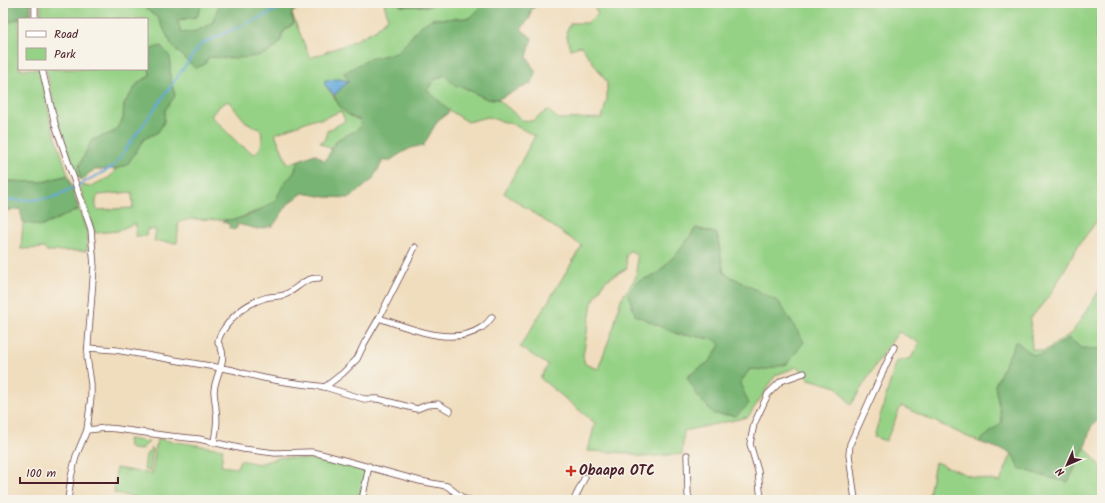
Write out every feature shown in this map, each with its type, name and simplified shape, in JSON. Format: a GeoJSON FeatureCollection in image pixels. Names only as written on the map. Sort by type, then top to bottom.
{"type":"FeatureCollection","features":[{"type":"Feature","properties":{"kind":"street"},"geometry":{"type":"LineString","coordinates":[[35,3],[35,18]]}},
{"type":"Feature","properties":{"kind":"street"},"geometry":{"type":"LineString","coordinates":[[42,70],[55,124],[92,229],[93,245],[94,267],[87,357],[91,397],[87,430],[76,456],[68,500]]}},
{"type":"Feature","properties":{"kind":"street"},"geometry":{"type":"LineString","coordinates":[[325,387],[343,373],[357,359],[415,247]]}},
{"type":"Feature","properties":{"kind":"street"},"geometry":{"type":"LineString","coordinates":[[214,442],[217,425],[214,392],[223,357],[218,339],[237,312],[246,306],[266,298],[283,295],[292,291],[307,279],[313,277],[319,278]]}},
{"type":"Feature","properties":{"kind":"street"},"geometry":{"type":"LineString","coordinates":[[379,318],[425,333],[450,337],[470,334],[483,328],[492,317]]}},
{"type":"Feature","properties":{"kind":"street"},"geometry":{"type":"LineString","coordinates":[[855,500],[849,454],[850,444],[894,347]]}},
{"type":"Feature","properties":{"kind":"street"},"geometry":{"type":"LineString","coordinates":[[88,348],[116,350],[233,370],[251,376],[277,381],[325,387],[364,399],[378,400],[417,409],[438,404],[450,411]]}},
{"type":"Feature","properties":{"kind":"street"},"geometry":{"type":"LineString","coordinates":[[761,500],[758,471],[750,444],[754,424],[768,394],[781,381],[804,373]]}},
{"type":"Feature","properties":{"kind":"street"},"geometry":{"type":"LineString","coordinates":[[87,430],[106,428],[117,429],[214,442],[243,449],[275,453],[316,453],[369,466],[420,481],[447,486],[464,499],[470,500]]}},
{"type":"Feature","properties":{"kind":"street"},"geometry":{"type":"LineString","coordinates":[[687,455],[688,495],[690,500]]}},
{"type":"Feature","properties":{"kind":"street"},"geometry":{"type":"LineString","coordinates":[[362,500],[369,466]]}},
{"type":"Feature","properties":{"kind":"street"},"geometry":{"type":"LineString","coordinates":[[574,500],[585,477]]}},
{"type":"Feature","properties":{"kind":"green space"},"geometry":{"type":"Polygon","coordinates":[[[3,3],[31,3],[31,13],[3,25],[3,3]]]}},
{"type":"Feature","properties":{"kind":"green space"},"geometry":{"type":"Polygon","coordinates":[[[41,3],[139,3],[158,18],[173,47],[204,65],[209,57],[227,58],[254,56],[280,42],[283,33],[294,23],[291,13],[301,3],[303,3],[292,14],[310,58],[350,43],[375,30],[388,18],[384,3],[397,3],[401,6],[429,6],[435,3],[485,3],[470,18],[432,19],[396,53],[344,73],[349,81],[339,79],[325,85],[340,106],[348,114],[360,120],[361,125],[357,130],[337,140],[331,149],[320,143],[326,138],[327,131],[345,121],[341,111],[322,119],[313,119],[275,134],[288,164],[299,160],[293,174],[285,182],[275,201],[267,207],[237,219],[191,219],[179,222],[177,243],[154,241],[156,230],[147,229],[146,236],[135,236],[136,223],[117,231],[95,233],[80,188],[82,185],[89,187],[110,177],[116,169],[127,165],[144,139],[158,132],[164,122],[165,110],[175,96],[170,77],[170,57],[149,63],[150,76],[139,82],[124,103],[123,119],[114,132],[92,140],[79,166],[80,179],[77,176],[59,126],[46,70],[148,70],[148,18],[41,18],[41,3]],[[228,101],[218,107],[211,116],[239,144],[254,154],[261,146],[261,130],[246,122],[228,101]],[[132,192],[99,195],[96,199],[96,208],[98,210],[133,208],[132,192]]]}},
{"type":"Feature","properties":{"kind":"green space"},"geometry":{"type":"Polygon","coordinates":[[[139,3],[170,3],[172,5],[182,3],[202,3],[197,17],[177,20],[182,33],[197,31],[212,23],[220,3],[301,3],[291,13],[294,23],[282,33],[281,41],[275,48],[267,53],[258,56],[237,58],[209,57],[204,65],[195,68],[173,47],[158,18],[139,3]]]}},
{"type":"Feature","properties":{"kind":"green space"},"geometry":{"type":"Polygon","coordinates":[[[202,3],[220,3],[212,23],[197,31],[182,34],[177,20],[197,17],[202,3]]]}},
{"type":"Feature","properties":{"kind":"green space"},"geometry":{"type":"Polygon","coordinates":[[[397,3],[435,3],[429,6],[401,6],[397,3]]]}},
{"type":"Feature","properties":{"kind":"green space"},"geometry":{"type":"Polygon","coordinates":[[[485,3],[540,3],[531,10],[530,18],[521,29],[532,38],[527,57],[536,73],[532,83],[498,99],[487,99],[461,86],[456,87],[445,75],[434,80],[427,90],[449,110],[448,113],[438,120],[423,146],[414,147],[389,161],[384,159],[372,180],[350,198],[325,197],[303,193],[288,204],[273,226],[258,229],[237,224],[237,228],[233,230],[230,228],[229,224],[223,222],[224,220],[237,219],[254,213],[275,201],[285,182],[293,174],[299,160],[315,154],[325,161],[337,140],[357,130],[361,125],[360,120],[344,111],[338,104],[334,95],[349,81],[344,73],[368,59],[396,53],[419,27],[432,19],[470,18],[485,3]]]}},
{"type":"Feature","properties":{"kind":"green space"},"geometry":{"type":"Polygon","coordinates":[[[592,3],[1102,3],[1102,9],[1098,15],[1096,41],[1102,45],[1102,214],[1078,246],[1050,295],[1030,319],[1032,349],[1044,351],[1072,333],[1102,286],[1102,349],[1081,348],[1069,338],[1044,354],[1032,355],[1016,341],[995,385],[1002,422],[979,442],[901,406],[886,441],[874,437],[896,362],[911,358],[919,343],[899,332],[883,353],[851,405],[837,387],[809,379],[797,367],[776,375],[748,417],[684,431],[682,454],[642,457],[628,453],[588,451],[595,423],[540,378],[548,365],[520,347],[582,246],[504,193],[535,136],[512,124],[487,117],[468,122],[449,110],[427,90],[433,80],[445,75],[461,86],[487,99],[498,99],[522,120],[532,121],[548,110],[558,119],[602,118],[607,99],[607,82],[581,46],[570,49],[566,32],[571,23],[587,23],[598,14],[592,3]],[[696,228],[680,250],[657,274],[637,282],[677,334],[714,339],[720,345],[710,361],[687,377],[740,383],[750,369],[764,370],[744,284],[724,273],[717,234],[696,228]],[[630,250],[626,256],[627,268],[605,281],[592,303],[583,356],[585,364],[598,369],[613,329],[621,299],[636,277],[637,256],[630,250]]]}},
{"type":"Feature","properties":{"kind":"green space"},"geometry":{"type":"Polygon","coordinates":[[[31,13],[31,18],[19,18],[31,13]]]}},
{"type":"Feature","properties":{"kind":"green space"},"geometry":{"type":"Polygon","coordinates":[[[18,19],[18,70],[40,70],[50,119],[68,175],[43,182],[3,181],[3,25],[18,19]]]}},
{"type":"Feature","properties":{"kind":"green space"},"geometry":{"type":"Polygon","coordinates":[[[161,46],[170,57],[170,77],[175,96],[165,110],[164,122],[158,132],[144,139],[127,165],[116,169],[95,170],[89,173],[83,180],[80,179],[79,166],[92,140],[114,132],[123,119],[124,104],[139,82],[150,76],[149,63],[151,49],[161,46]]]}},
{"type":"Feature","properties":{"kind":"green space"},"geometry":{"type":"Polygon","coordinates":[[[68,175],[79,209],[42,226],[23,222],[20,209],[3,211],[3,181],[43,182],[68,175]]]}},
{"type":"Feature","properties":{"kind":"green space"},"geometry":{"type":"Polygon","coordinates":[[[79,209],[88,236],[87,251],[46,251],[44,248],[21,249],[23,222],[42,226],[79,209]]]}},
{"type":"Feature","properties":{"kind":"green space"},"geometry":{"type":"Polygon","coordinates":[[[696,228],[717,234],[724,273],[779,302],[804,342],[787,364],[764,370],[750,369],[740,383],[749,404],[736,416],[714,414],[697,395],[687,377],[710,361],[720,345],[714,339],[677,334],[635,315],[628,294],[637,282],[657,274],[680,250],[696,228]]]}},
{"type":"Feature","properties":{"kind":"green space"},"geometry":{"type":"Polygon","coordinates":[[[1069,338],[1081,348],[1102,349],[1102,416],[1091,427],[1085,447],[1068,482],[1019,468],[1012,453],[979,442],[1002,422],[995,385],[1016,341],[1032,355],[1044,354],[1069,338]]]}},
{"type":"Feature","properties":{"kind":"green space"},"geometry":{"type":"Polygon","coordinates":[[[128,439],[149,442],[140,450],[132,449],[129,447],[128,439]]]}},
{"type":"Feature","properties":{"kind":"green space"},"geometry":{"type":"Polygon","coordinates":[[[157,439],[223,449],[221,466],[237,468],[240,460],[258,464],[281,457],[338,462],[366,469],[359,500],[140,500],[138,498],[114,493],[116,468],[152,474],[157,439]]]}},
{"type":"Feature","properties":{"kind":"green space"},"geometry":{"type":"Polygon","coordinates":[[[1085,447],[1102,468],[1102,500],[928,500],[935,462],[970,476],[1000,482],[1012,453],[1068,482],[1085,447]]]}},
{"type":"Feature","properties":{"kind":"green space"},"geometry":{"type":"Polygon","coordinates":[[[152,448],[150,471],[144,470],[146,455],[152,448]]]}},
{"type":"Feature","properties":{"kind":"water"},"geometry":{"type":"Polygon","coordinates":[[[339,79],[349,81],[334,95],[325,85],[325,80],[339,79]]]}},
{"type":"Feature","properties":{"kind":"waterway"},"geometry":{"type":"LineString","coordinates":[[3,200],[32,200],[55,197],[113,167],[201,44],[292,3]]}},
{"type":"Feature","properties":{"kind":"place","name":"Obaapa OTC"},"geometry":{"type":"Point","coordinates":[571,471]}}]}
